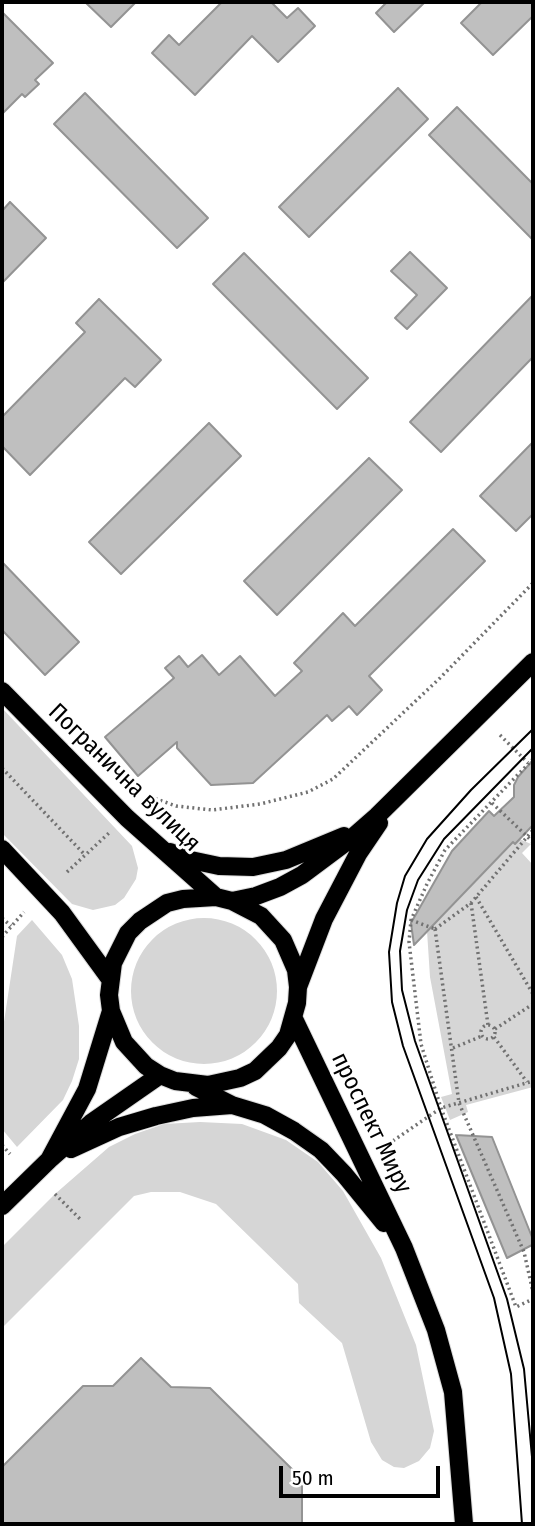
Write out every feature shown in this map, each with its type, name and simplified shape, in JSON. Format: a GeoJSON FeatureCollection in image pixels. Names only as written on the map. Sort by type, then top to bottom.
{"type":"FeatureCollection","features":[{"type":"Feature","properties":{"kind":"main road"},"geometry":{"type":"LineString","coordinates":[[49,1160],[87,1088],[111,1012],[110,979],[120,947],[139,921],[152,911],[175,901],[199,896],[224,899],[257,896],[302,875],[377,816],[533,662]]}},
{"type":"Feature","properties":{"kind":"main road","name":"Погранична вулиця"},"geometry":{"type":"LineString","coordinates":[[2,691],[155,845],[224,899]]}},
{"type":"Feature","properties":{"kind":"main road"},"geometry":{"type":"LineString","coordinates":[[111,1012],[124,1042],[146,1066],[160,1075],[192,1085],[224,1083],[255,1071],[279,1048],[294,1019],[298,987],[320,930],[358,854],[400,794]]}},
{"type":"Feature","properties":{"kind":"main road"},"geometry":{"type":"LineString","coordinates":[[155,845],[186,859],[208,864],[253,867],[286,860],[317,848],[348,834],[377,816]]}},
{"type":"Feature","properties":{"kind":"main road"},"geometry":{"type":"LineString","coordinates":[[2,849],[62,913],[110,979]]}},
{"type":"Feature","properties":{"kind":"main road"},"geometry":{"type":"LineString","coordinates":[[224,899],[261,916],[278,933],[291,955],[298,987]]}},
{"type":"Feature","properties":{"kind":"main road","name":"проспект Миру"},"geometry":{"type":"LineString","coordinates":[[294,1019],[404,1248],[436,1330],[448,1370],[454,1406],[464,1524]]}},
{"type":"Feature","properties":{"kind":"main road"},"geometry":{"type":"LineString","coordinates":[[2,1206],[91,1123],[160,1075]]}},
{"type":"Feature","properties":{"kind":"main road","name":"проспект Миру"},"geometry":{"type":"LineString","coordinates":[[192,1085],[232,1105],[265,1115],[321,1150],[404,1248]]}},
{"type":"Feature","properties":{"kind":"main road"},"geometry":{"type":"LineString","coordinates":[[49,1160],[119,1127],[193,1108],[232,1105]]}},
{"type":"Feature","properties":{"kind":"path"},"geometry":{"type":"LineString","coordinates":[[137,808],[151,797],[176,806],[212,810],[261,804],[308,792],[333,779],[440,678],[533,583]]}},
{"type":"Feature","properties":{"kind":"path"},"geometry":{"type":"LineString","coordinates":[[500,735],[529,763]]}},
{"type":"Feature","properties":{"kind":"path"},"geometry":{"type":"LineString","coordinates":[[533,759],[445,850],[411,920],[409,942],[421,1044],[441,1108],[516,1307],[533,1299]]}},
{"type":"Feature","properties":{"kind":"path"},"geometry":{"type":"LineString","coordinates":[[2,768],[85,855]]}},
{"type":"Feature","properties":{"kind":"path"},"geometry":{"type":"LineString","coordinates":[[492,803],[533,842]]}},
{"type":"Feature","properties":{"kind":"path"},"geometry":{"type":"LineString","coordinates":[[435,929],[471,903],[533,830]]}},
{"type":"Feature","properties":{"kind":"path"},"geometry":{"type":"LineString","coordinates":[[66,872],[110,832]]}},
{"type":"Feature","properties":{"kind":"path"},"geometry":{"type":"LineString","coordinates":[[476,897],[533,994]]}},
{"type":"Feature","properties":{"kind":"path"},"geometry":{"type":"LineString","coordinates":[[471,903],[488,1025]]}},
{"type":"Feature","properties":{"kind":"path"},"geometry":{"type":"LineString","coordinates":[[2,937],[24,912]]}},
{"type":"Feature","properties":{"kind":"path"},"geometry":{"type":"LineString","coordinates":[[2,918],[11,926]]}},
{"type":"Feature","properties":{"kind":"path"},"geometry":{"type":"LineString","coordinates":[[411,920],[435,929]]}},
{"type":"Feature","properties":{"kind":"path"},"geometry":{"type":"LineString","coordinates":[[435,929],[459,1103],[524,1252],[533,1292]]}},
{"type":"Feature","properties":{"kind":"path"},"geometry":{"type":"LineString","coordinates":[[527,1082],[494,1037],[495,1029],[533,1004]]}},
{"type":"Feature","properties":{"kind":"path"},"geometry":{"type":"LineString","coordinates":[[488,1025],[495,1029]]}},
{"type":"Feature","properties":{"kind":"path"},"geometry":{"type":"LineString","coordinates":[[482,1036],[482,1030],[488,1025]]}},
{"type":"Feature","properties":{"kind":"path"},"geometry":{"type":"LineString","coordinates":[[453,1048],[482,1036]]}},
{"type":"Feature","properties":{"kind":"path"},"geometry":{"type":"LineString","coordinates":[[482,1036],[488,1040],[494,1037]]}},
{"type":"Feature","properties":{"kind":"path"},"geometry":{"type":"LineString","coordinates":[[384,1147],[441,1108],[533,1081]]}},
{"type":"Feature","properties":{"kind":"path"},"geometry":{"type":"LineString","coordinates":[[3,1148],[10,1154]]}},
{"type":"Feature","properties":{"kind":"path"},"geometry":{"type":"LineString","coordinates":[[55,1195],[80,1219]]}},
{"type":"Feature","properties":{"kind":"shaded area"},"geometry":{"type":"Polygon","coordinates":[[[2,708],[132,846],[138,868],[136,879],[124,898],[115,905],[93,910],[72,904],[2,833],[2,708]]]}},
{"type":"Feature","properties":{"kind":"shaded area"},"geometry":{"type":"Polygon","coordinates":[[[517,838],[531,844],[522,853],[533,865],[533,1087],[466,1105],[468,1112],[450,1120],[441,1097],[452,1094],[430,977],[427,931],[417,912],[439,920],[517,838]]]}},
{"type":"Feature","properties":{"kind":"shaded area"},"geometry":{"type":"Polygon","coordinates":[[[204,918],[232,923],[256,939],[272,963],[277,991],[272,1019],[256,1043],[232,1059],[204,1064],[176,1059],[152,1043],[136,1019],[131,991],[136,963],[152,939],[176,923],[204,918]]]}},
{"type":"Feature","properties":{"kind":"shaded area"},"geometry":{"type":"Polygon","coordinates":[[[32,920],[62,955],[72,979],[79,1026],[79,1059],[63,1100],[17,1147],[2,1129],[2,1035],[17,936],[32,920]]]}},
{"type":"Feature","properties":{"kind":"shaded area"},"geometry":{"type":"Polygon","coordinates":[[[164,1124],[242,1124],[286,1140],[318,1162],[343,1191],[381,1258],[416,1345],[434,1431],[430,1448],[419,1461],[404,1468],[394,1467],[382,1460],[371,1442],[342,1343],[299,1303],[298,1284],[216,1204],[180,1192],[151,1192],[134,1196],[2,1328],[2,1247],[55,1194],[109,1147],[164,1124]]]}},
{"type":"Feature","properties":{"kind":"building"},"geometry":{"type":"Polygon","coordinates":[[[85,2],[136,2],[111,27],[85,2]]]}},
{"type":"Feature","properties":{"kind":"building"},"geometry":{"type":"Polygon","coordinates":[[[222,2],[271,2],[287,18],[298,8],[315,26],[278,62],[252,36],[195,95],[152,53],[169,35],[179,45],[222,2]]]}},
{"type":"Feature","properties":{"kind":"building"},"geometry":{"type":"Polygon","coordinates":[[[387,2],[425,2],[394,32],[376,13],[387,2]]]}},
{"type":"Feature","properties":{"kind":"building"},"geometry":{"type":"Polygon","coordinates":[[[482,2],[533,2],[533,16],[493,55],[461,23],[482,2]]]}},
{"type":"Feature","properties":{"kind":"building"},"geometry":{"type":"Polygon","coordinates":[[[2,12],[53,63],[35,80],[39,84],[25,97],[22,94],[2,114],[2,12]]]}},
{"type":"Feature","properties":{"kind":"building"},"geometry":{"type":"Polygon","coordinates":[[[398,88],[428,119],[309,237],[279,207],[398,88]]]}},
{"type":"Feature","properties":{"kind":"building"},"geometry":{"type":"Polygon","coordinates":[[[85,93],[208,218],[177,248],[54,124],[85,93]]]}},
{"type":"Feature","properties":{"kind":"building"},"geometry":{"type":"Polygon","coordinates":[[[457,107],[533,184],[533,240],[429,135],[457,107]]]}},
{"type":"Feature","properties":{"kind":"building"},"geometry":{"type":"Polygon","coordinates":[[[10,202],[46,238],[2,283],[2,211],[10,202]]]}},
{"type":"Feature","properties":{"kind":"building"},"geometry":{"type":"Polygon","coordinates":[[[410,252],[447,288],[407,329],[395,318],[417,295],[391,271],[410,252]]]}},
{"type":"Feature","properties":{"kind":"building"},"geometry":{"type":"Polygon","coordinates":[[[244,253],[368,378],[337,409],[213,284],[244,253]]]}},
{"type":"Feature","properties":{"kind":"building"},"geometry":{"type":"Polygon","coordinates":[[[533,295],[533,357],[441,452],[410,422],[533,295]]]}},
{"type":"Feature","properties":{"kind":"building"},"geometry":{"type":"Polygon","coordinates":[[[99,299],[161,360],[135,387],[125,378],[30,475],[2,446],[2,417],[85,332],[76,323],[99,299]]]}},
{"type":"Feature","properties":{"kind":"building"},"geometry":{"type":"Polygon","coordinates":[[[209,423],[241,456],[121,574],[89,542],[209,423]]]}},
{"type":"Feature","properties":{"kind":"building"},"geometry":{"type":"Polygon","coordinates":[[[533,442],[533,514],[516,531],[480,496],[533,442]]]}},
{"type":"Feature","properties":{"kind":"building"},"geometry":{"type":"Polygon","coordinates":[[[369,458],[402,490],[277,615],[244,581],[369,458]]]}},
{"type":"Feature","properties":{"kind":"building"},"geometry":{"type":"Polygon","coordinates":[[[453,529],[485,561],[369,676],[382,690],[357,715],[349,706],[332,721],[327,715],[253,783],[211,785],[177,748],[177,742],[138,776],[105,737],[174,678],[165,668],[179,656],[188,667],[202,655],[219,675],[240,656],[275,696],[302,671],[294,663],[343,613],[355,626],[453,529]]]}},
{"type":"Feature","properties":{"kind":"building"},"geometry":{"type":"Polygon","coordinates":[[[2,562],[79,642],[45,675],[2,630],[2,562]]]}},
{"type":"Feature","properties":{"kind":"building"},"geometry":{"type":"Polygon","coordinates":[[[533,760],[533,825],[515,844],[513,842],[414,945],[411,923],[452,851],[489,811],[494,816],[514,797],[514,785],[518,777],[533,760]]]}},
{"type":"Feature","properties":{"kind":"building"},"geometry":{"type":"Polygon","coordinates":[[[456,1135],[492,1137],[532,1237],[532,1245],[507,1258],[456,1135]]]}},
{"type":"Feature","properties":{"kind":"building"},"geometry":{"type":"Polygon","coordinates":[[[141,1358],[171,1387],[210,1388],[302,1479],[302,1524],[2,1524],[2,1467],[83,1386],[113,1386],[141,1358]]]}},
{"type":"Feature","properties":{"kind":"tram line"},"geometry":{"type":"LineString","coordinates":[[522,1524],[511,1374],[494,1298],[403,1046],[392,1002],[389,952],[397,903],[405,876],[427,839],[471,790],[533,729]]}},
{"type":"Feature","properties":{"kind":"tram line"},"geometry":{"type":"LineString","coordinates":[[533,748],[444,839],[418,880],[407,910],[400,951],[402,990],[415,1041],[507,1299],[524,1369],[533,1468]]}}]}
